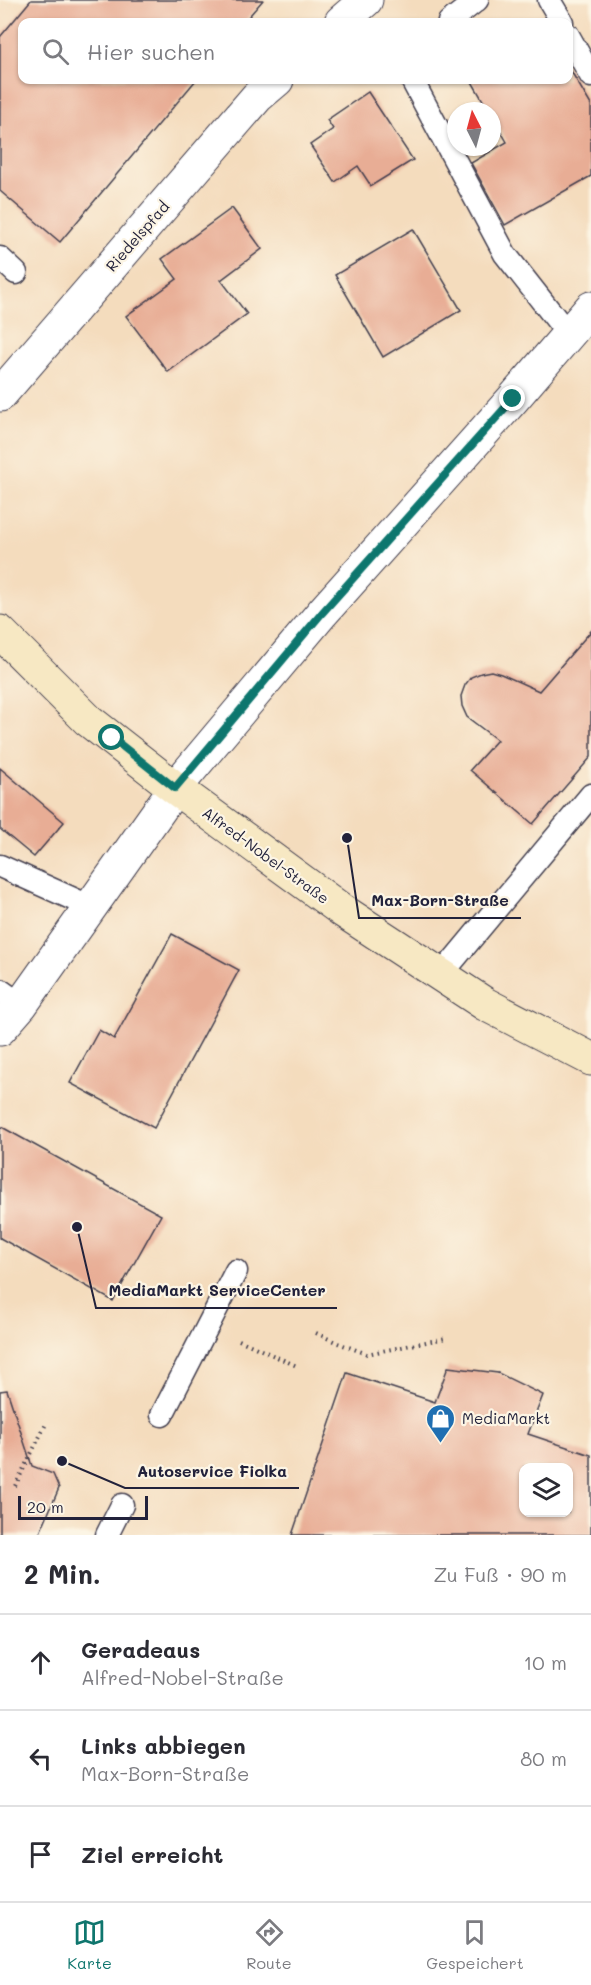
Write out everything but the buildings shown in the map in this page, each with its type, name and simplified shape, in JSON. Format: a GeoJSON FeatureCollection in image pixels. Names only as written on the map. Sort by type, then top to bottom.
{"type":"FeatureCollection","features":[{"type":"Feature","properties":{"kind":"street"},"geometry":{"type":"LineString","coordinates":[[346,18],[366,0]]}},
{"type":"Feature","properties":{"kind":"street","name":"Riedelspfad"},"geometry":{"type":"LineString","coordinates":[[0,396],[257,97],[272,84]]}},
{"type":"Feature","properties":{"kind":"street"},"geometry":{"type":"LineString","coordinates":[[0,1029],[11,997],[91,907],[175,788],[322,613],[591,308]]}},
{"type":"Feature","properties":{"kind":"street","name":"Alfred-Nobel-Straße"},"geometry":{"type":"LineString","coordinates":[[0,632],[88,720],[175,788],[343,911],[485,1004],[591,1059]]}},
{"type":"Feature","properties":{"kind":"lane"},"geometry":{"type":"LineString","coordinates":[[454,18],[477,0]]}},
{"type":"Feature","properties":{"kind":"lane"},"geometry":{"type":"LineString","coordinates":[[549,0],[560,18]]}},
{"type":"Feature","properties":{"kind":"lane"},"geometry":{"type":"LineString","coordinates":[[573,44],[591,76]]}},
{"type":"Feature","properties":{"kind":"lane"},"geometry":{"type":"LineString","coordinates":[[414,84],[506,254],[568,334]]}},
{"type":"Feature","properties":{"kind":"lane"},"geometry":{"type":"LineString","coordinates":[[441,975],[591,795]]}},
{"type":"Feature","properties":{"kind":"lane"},"geometry":{"type":"LineString","coordinates":[[1,868],[91,907]]}},
{"type":"Feature","properties":{"kind":"lane"},"geometry":{"type":"LineString","coordinates":[[162,1415],[236,1271]]}},
{"type":"Feature","properties":{"kind":"lane"},"geometry":{"type":"LineString","coordinates":[[107,1535],[122,1505]]}},
{"type":"Feature","properties":{"kind":"path"},"geometry":{"type":"LineString","coordinates":[[316,1333],[367,1353],[446,1338]]}},
{"type":"Feature","properties":{"kind":"path"},"geometry":{"type":"LineString","coordinates":[[240,1341],[298,1367]]}},
{"type":"Feature","properties":{"kind":"path"},"geometry":{"type":"LineString","coordinates":[[15,1486],[46,1424]]}},
{"type":"Feature","properties":{"kind":"place","name":"Max-Born-Straße"},"geometry":{"type":"Point","coordinates":[347,838]}},
{"type":"Feature","properties":{"kind":"place","name":"MediaMarkt ServiceCenter"},"geometry":{"type":"Point","coordinates":[77,1227]}},
{"type":"Feature","properties":{"kind":"place","name":"MediaMarkt"},"geometry":{"type":"Point","coordinates":[441,1444]}},
{"type":"Feature","properties":{"kind":"place","name":"Autoservice Fiolka"},"geometry":{"type":"Point","coordinates":[62,1461]}},
{"type":"Feature","properties":{"kind":"route"},"geometry":{"type":"LineString","coordinates":[[112,738],[175,788],[322,613],[513,399]]}}]}
